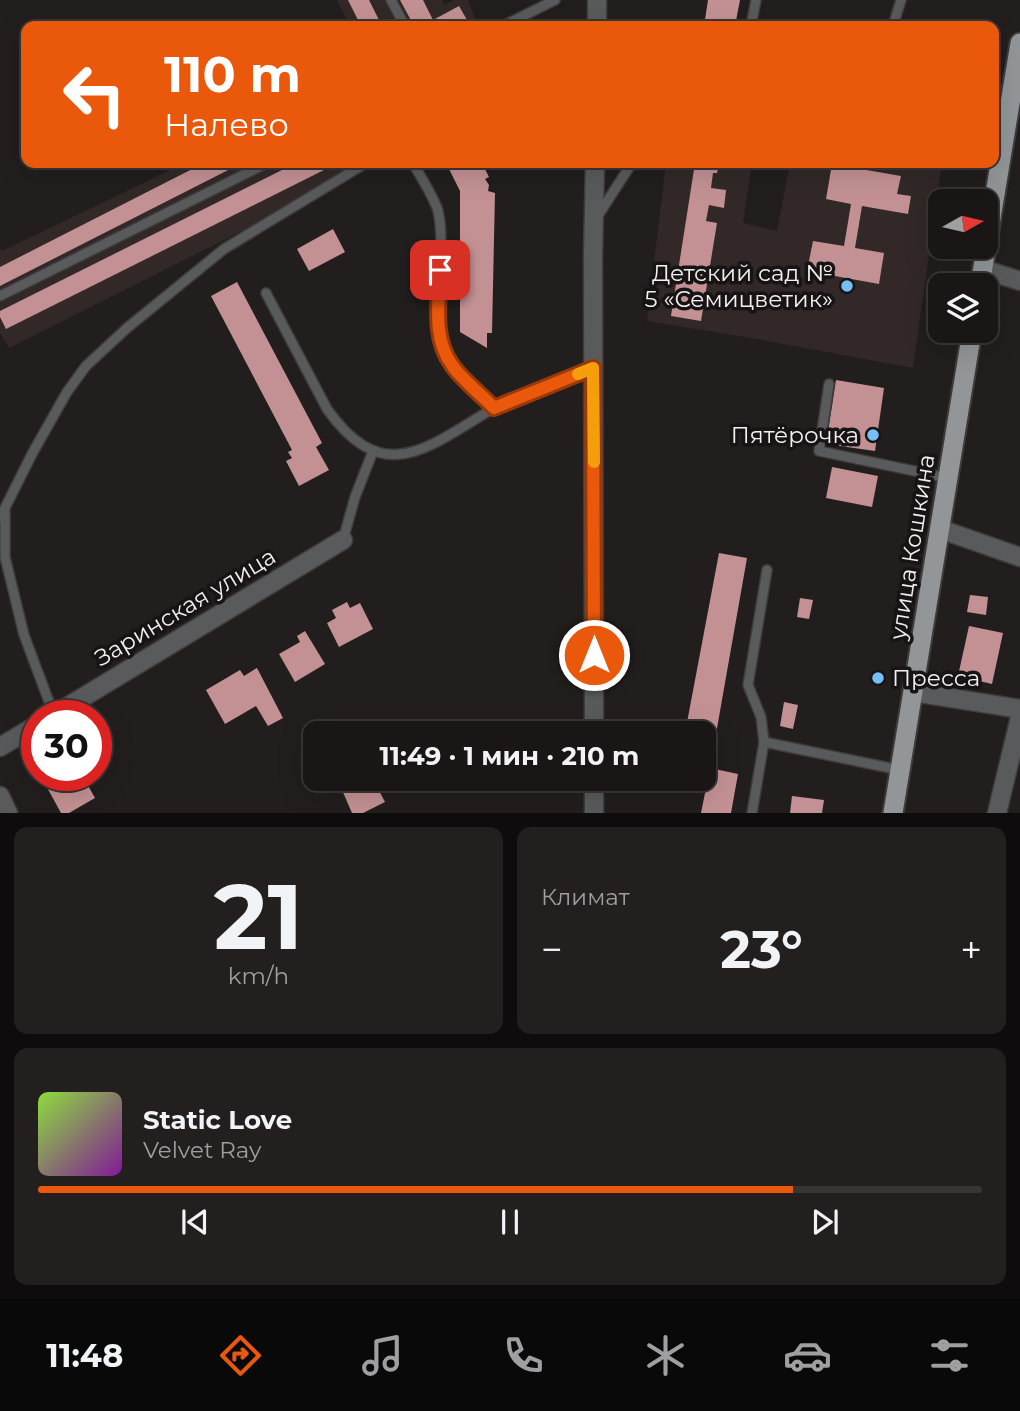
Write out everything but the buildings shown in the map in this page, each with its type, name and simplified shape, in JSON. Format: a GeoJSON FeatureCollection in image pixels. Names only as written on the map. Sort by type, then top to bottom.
{"type":"FeatureCollection","features":[{"type":"Feature","properties":{"kind":"main road"},"geometry":{"type":"LineString","coordinates":[[982,273],[1020,43]]}},
{"type":"Feature","properties":{"kind":"main road","name":"улица Кошкина"},"geometry":{"type":"LineString","coordinates":[[893,813],[970,343]]}},
{"type":"Feature","properties":{"kind":"street"},"geometry":{"type":"LineString","coordinates":[[597,0],[597,21]]}},
{"type":"Feature","properties":{"kind":"street"},"geometry":{"type":"LineString","coordinates":[[594,721],[595,168]]}},
{"type":"Feature","properties":{"kind":"street"},"geometry":{"type":"LineString","coordinates":[[998,279],[1020,281]]}},
{"type":"Feature","properties":{"kind":"street"},"geometry":{"type":"LineString","coordinates":[[940,529],[1020,557]]}},
{"type":"Feature","properties":{"kind":"street","name":"Заринская улица"},"geometry":{"type":"LineString","coordinates":[[78,700],[343,540]]}},
{"type":"Feature","properties":{"kind":"street"},"geometry":{"type":"LineString","coordinates":[[913,692],[1020,709]]}},
{"type":"Feature","properties":{"kind":"street"},"geometry":{"type":"LineString","coordinates":[[997,813],[1020,717]]}},
{"type":"Feature","properties":{"kind":"street"},"geometry":{"type":"LineString","coordinates":[[0,747],[21,735]]}},
{"type":"Feature","properties":{"kind":"street"},"geometry":{"type":"LineString","coordinates":[[594,791],[594,813]]}},
{"type":"Feature","properties":{"kind":"street"},"geometry":{"type":"LineString","coordinates":[[0,796],[8,813]]}},
{"type":"Feature","properties":{"kind":"lane"},"geometry":{"type":"LineString","coordinates":[[391,0],[402,21]]}},
{"type":"Feature","properties":{"kind":"lane"},"geometry":{"type":"LineString","coordinates":[[513,21],[555,0]]}},
{"type":"Feature","properties":{"kind":"lane"},"geometry":{"type":"LineString","coordinates":[[752,21],[757,0]]}},
{"type":"Feature","properties":{"kind":"lane"},"geometry":{"type":"LineString","coordinates":[[894,21],[900,0]]}},
{"type":"Feature","properties":{"kind":"lane"},"geometry":{"type":"LineString","coordinates":[[0,296],[257,168]]}},
{"type":"Feature","properties":{"kind":"lane"},"geometry":{"type":"LineString","coordinates":[[0,517],[67,392],[86,366],[127,328],[224,249],[358,168]]}},
{"type":"Feature","properties":{"kind":"lane"},"geometry":{"type":"LineString","coordinates":[[416,168],[438,210],[441,242],[438,325],[441,343],[452,366],[494,408]]}},
{"type":"Feature","properties":{"kind":"lane"},"geometry":{"type":"LineString","coordinates":[[594,222],[629,168]]}},
{"type":"Feature","properties":{"kind":"lane"},"geometry":{"type":"LineString","coordinates":[[266,293],[337,424],[373,451],[388,456],[406,454],[435,443],[494,408],[593,368]]}},
{"type":"Feature","properties":{"kind":"lane"},"geometry":{"type":"LineString","coordinates":[[829,384],[819,451],[948,478]]}},
{"type":"Feature","properties":{"kind":"lane"},"geometry":{"type":"LineString","coordinates":[[343,540],[355,497],[373,451]]}},
{"type":"Feature","properties":{"kind":"lane"},"geometry":{"type":"LineString","coordinates":[[5,508],[5,557],[24,635],[48,700]]}},
{"type":"Feature","properties":{"kind":"lane"},"geometry":{"type":"LineString","coordinates":[[752,813],[764,742],[761,717],[748,685],[767,570]]}},
{"type":"Feature","properties":{"kind":"lane"},"geometry":{"type":"LineString","coordinates":[[764,742],[900,770]]}},
{"type":"Feature","properties":{"kind":"shaded area"},"geometry":{"type":"Polygon","coordinates":[[[337,0],[442,0],[445,5],[454,0],[468,0],[476,21],[348,21],[337,0]]]}},
{"type":"Feature","properties":{"kind":"shaded area"},"geometry":{"type":"Polygon","coordinates":[[[175,168],[367,168],[9,348],[0,333],[0,249],[2,251],[175,168]]]}},
{"type":"Feature","properties":{"kind":"shaded area","name":"Детский сад № 5 «Семицветик»"},"geometry":{"type":"Polygon","coordinates":[[[665,168],[751,168],[743,223],[777,231],[789,168],[941,168],[938,189],[928,189],[928,259],[913,368],[647,321],[665,168]]]}},
{"type":"Feature","properties":{"kind":"slow traffic"},"geometry":{"type":"LineString","coordinates":[[578,374],[593,368],[594,462]]}},
{"type":"Feature","properties":{"kind":"place","name":"Детский сад № 5 «Семицветик»"},"geometry":{"type":"Point","coordinates":[847,286]}},
{"type":"Feature","properties":{"kind":"place","name":"Пятёрочка"},"geometry":{"type":"Point","coordinates":[873,435]}},
{"type":"Feature","properties":{"kind":"place","name":"Пресса"},"geometry":{"type":"Point","coordinates":[878,678]}},
{"type":"Feature","properties":{"kind":"route"},"geometry":{"type":"LineString","coordinates":[[440,270],[438,325],[441,343],[452,366],[494,408],[593,368],[594,655]]}}]}
